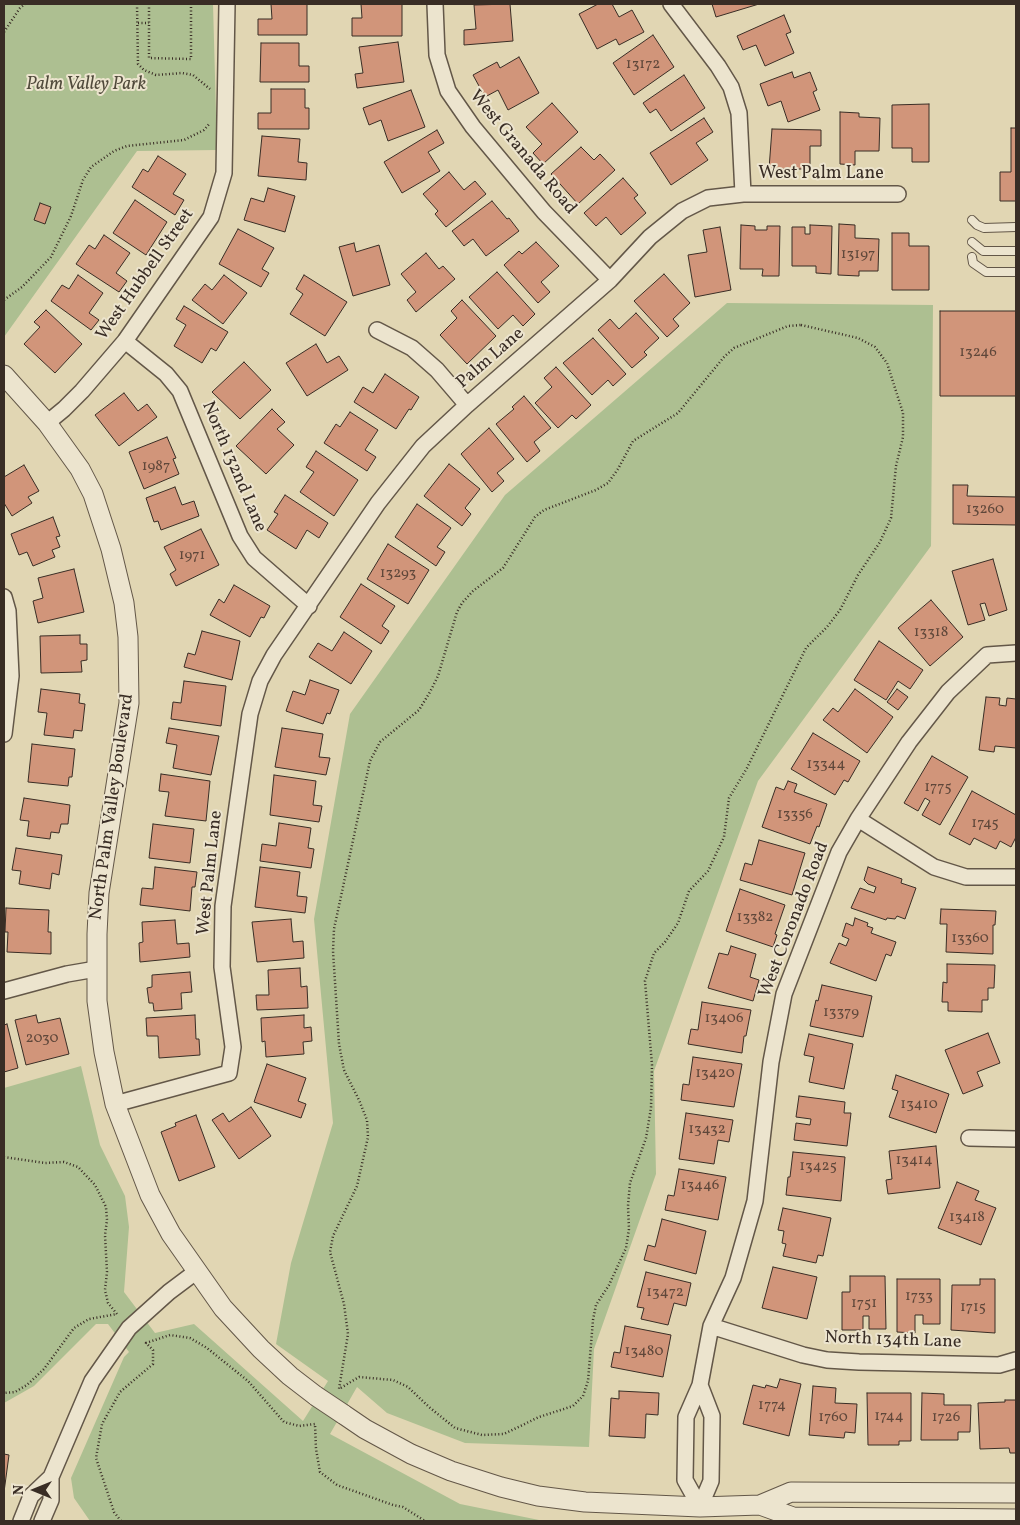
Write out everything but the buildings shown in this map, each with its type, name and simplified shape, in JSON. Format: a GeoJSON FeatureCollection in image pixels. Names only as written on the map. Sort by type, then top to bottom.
{"type":"FeatureCollection","features":[{"type":"Feature","properties":{"kind":"street","name":"West Hubbell Street"},"geometry":{"type":"LineString","coordinates":[[47,423],[82,391],[125,341],[211,217],[224,173],[227,4]]}},
{"type":"Feature","properties":{"kind":"street","name":"West Granada Road"},"geometry":{"type":"LineString","coordinates":[[435,4],[437,55],[448,91],[473,127],[544,212],[610,280]]}},
{"type":"Feature","properties":{"kind":"street"},"geometry":{"type":"LineString","coordinates":[[671,4],[718,66],[731,87],[739,113],[743,194]]}},
{"type":"Feature","properties":{"kind":"street","name":"Palm Lane"},"geometry":{"type":"LineString","coordinates":[[309,606],[378,503],[423,446],[610,280],[650,237],[682,211],[708,198],[743,194]]}},
{"type":"Feature","properties":{"kind":"street","name":"West Palm Lane"},"geometry":{"type":"LineString","coordinates":[[743,194],[898,194]]}},
{"type":"Feature","properties":{"kind":"street"},"geometry":{"type":"LineString","coordinates":[[377,330],[412,348],[437,370],[467,405]]}},
{"type":"Feature","properties":{"kind":"street","name":"North 132nd Lane"},"geometry":{"type":"LineString","coordinates":[[125,341],[166,374],[180,392],[240,536],[254,558],[309,606]]}},
{"type":"Feature","properties":{"kind":"street","name":"North Palm Valley Boulevard"},"geometry":{"type":"LineString","coordinates":[[4,374],[47,423],[80,469],[93,494],[113,558],[124,604],[128,637],[129,703],[99,893],[96,969],[97,1001],[104,1052],[115,1104],[150,1194],[171,1234],[222,1308],[261,1350],[290,1376],[365,1429],[411,1454],[450,1472],[501,1487],[538,1496],[585,1502],[700,1506],[760,1505],[793,1517],[1016,1520]]}},
{"type":"Feature","properties":{"kind":"street"},"geometry":{"type":"LineString","coordinates":[[4,734],[11,676],[5,606]]}},
{"type":"Feature","properties":{"kind":"street","name":"West Palm Lane"},"geometry":{"type":"LineString","coordinates":[[115,1104],[228,1073],[233,1047],[222,967],[223,906],[250,714],[260,680],[274,655],[309,606]]}},
{"type":"Feature","properties":{"kind":"street","name":"West Coronado Road"},"geometry":{"type":"LineString","coordinates":[[700,1506],[685,1480],[686,1416],[700,1385],[712,1326],[733,1278],[755,1201],[771,1062],[784,994],[838,852],[909,742],[948,692],[987,656],[1016,653]]}},
{"type":"Feature","properties":{"kind":"street"},"geometry":{"type":"LineString","coordinates":[[858,819],[934,867],[966,878],[1016,877]]}},
{"type":"Feature","properties":{"kind":"street"},"geometry":{"type":"LineString","coordinates":[[4,991],[67,974],[96,969]]}},
{"type":"Feature","properties":{"kind":"street"},"geometry":{"type":"LineString","coordinates":[[969,1138],[1016,1139]]}},
{"type":"Feature","properties":{"kind":"street"},"geometry":{"type":"LineString","coordinates":[[42,1521],[51,1500],[51,1477],[92,1381],[129,1328],[169,1292],[197,1271]]}},
{"type":"Feature","properties":{"kind":"street","name":"North 134th Lane"},"geometry":{"type":"LineString","coordinates":[[712,1326],[827,1360],[999,1364],[1016,1360]]}},
{"type":"Feature","properties":{"kind":"street"},"geometry":{"type":"LineString","coordinates":[[700,1385],[712,1416],[711,1481],[700,1506]]}},
{"type":"Feature","properties":{"kind":"street"},"geometry":{"type":"LineString","coordinates":[[21,1521],[31,1496],[51,1477]]}},
{"type":"Feature","properties":{"kind":"street","name":"North Palm Valley Boulevard"},"geometry":{"type":"LineString","coordinates":[[760,1505],[792,1492],[1016,1493]]}},
{"type":"Feature","properties":{"kind":"lane"},"geometry":{"type":"LineString","coordinates":[[972,220],[984,228],[1016,227]]}},
{"type":"Feature","properties":{"kind":"lane"},"geometry":{"type":"LineString","coordinates":[[972,242],[983,251],[1016,251]]}},
{"type":"Feature","properties":{"kind":"lane"},"geometry":{"type":"LineString","coordinates":[[972,257],[973,263],[986,272],[1016,272]]}},
{"type":"Feature","properties":{"kind":"path"},"geometry":{"type":"LineString","coordinates":[[4,32],[20,8],[25,4]]}},
{"type":"Feature","properties":{"kind":"path"},"geometry":{"type":"LineString","coordinates":[[137,4],[138,64],[144,70],[156,75],[188,73],[210,89]]}},
{"type":"Feature","properties":{"kind":"path"},"geometry":{"type":"LineString","coordinates":[[149,4],[149,58],[191,58],[191,4]]}},
{"type":"Feature","properties":{"kind":"path"},"geometry":{"type":"LineString","coordinates":[[138,23],[149,23]]}},
{"type":"Feature","properties":{"kind":"path"},"geometry":{"type":"LineString","coordinates":[[4,300],[22,288],[51,256],[71,216],[83,180],[91,167],[114,151],[127,146],[169,143],[193,137],[204,130],[213,120]]}},
{"type":"Feature","properties":{"kind":"path"},"geometry":{"type":"LineString","coordinates":[[801,325],[858,338],[875,347],[887,364],[903,413],[903,437],[896,466],[891,518],[880,542],[858,575],[840,610],[827,627],[806,648],[747,768],[729,798],[724,836],[708,871],[689,891],[678,923],[665,942],[654,953],[645,981],[652,1065],[651,1108],[646,1138],[630,1184],[628,1206],[629,1229],[626,1248],[609,1285],[596,1305],[588,1382],[583,1396],[573,1406],[539,1416],[504,1434],[482,1435],[455,1428],[408,1387],[393,1380],[359,1377],[339,1389],[348,1334],[344,1304],[330,1252],[333,1236],[357,1186],[368,1137],[366,1120],[359,1100],[344,1070],[341,1053],[333,951],[334,930],[370,760],[380,742],[419,710],[438,676],[457,612],[462,603],[474,590],[503,568],[535,517],[544,510],[596,490],[608,483],[634,441],[678,413],[724,357],[734,348],[788,326],[801,325]]}},
{"type":"Feature","properties":{"kind":"path"},"geometry":{"type":"LineString","coordinates":[[4,1157],[45,1163],[64,1162],[78,1167],[95,1185],[106,1207],[107,1272],[105,1290],[108,1303],[117,1314],[89,1319],[74,1328],[27,1385],[15,1392],[4,1393]]}},
{"type":"Feature","properties":{"kind":"path"},"geometry":{"type":"LineString","coordinates":[[121,1521],[114,1512],[96,1458],[102,1424],[120,1392],[153,1364],[153,1350],[146,1343],[170,1336],[190,1338],[207,1348],[248,1381],[284,1422],[299,1426],[315,1424],[316,1449],[320,1472],[337,1485],[403,1507],[425,1521]]}},
{"type":"Feature","properties":{"kind":"green space","name":"Palm Valley Park"},"geometry":{"type":"Polygon","coordinates":[[[4,4],[213,4],[217,150],[137,151],[4,337],[4,4]]]}},
{"type":"Feature","properties":{"kind":"green space"},"geometry":{"type":"Polygon","coordinates":[[[727,303],[933,305],[931,546],[758,781],[654,1071],[656,1174],[594,1349],[589,1447],[465,1443],[387,1413],[357,1387],[330,1434],[460,1504],[544,1521],[90,1521],[74,1498],[71,1478],[124,1357],[129,1352],[108,1324],[96,1324],[34,1386],[4,1403],[4,1088],[81,1066],[100,1145],[125,1196],[129,1227],[124,1292],[155,1333],[194,1324],[303,1421],[328,1381],[276,1344],[291,1263],[333,1123],[314,919],[350,714],[505,495],[727,303]]]}}]}
